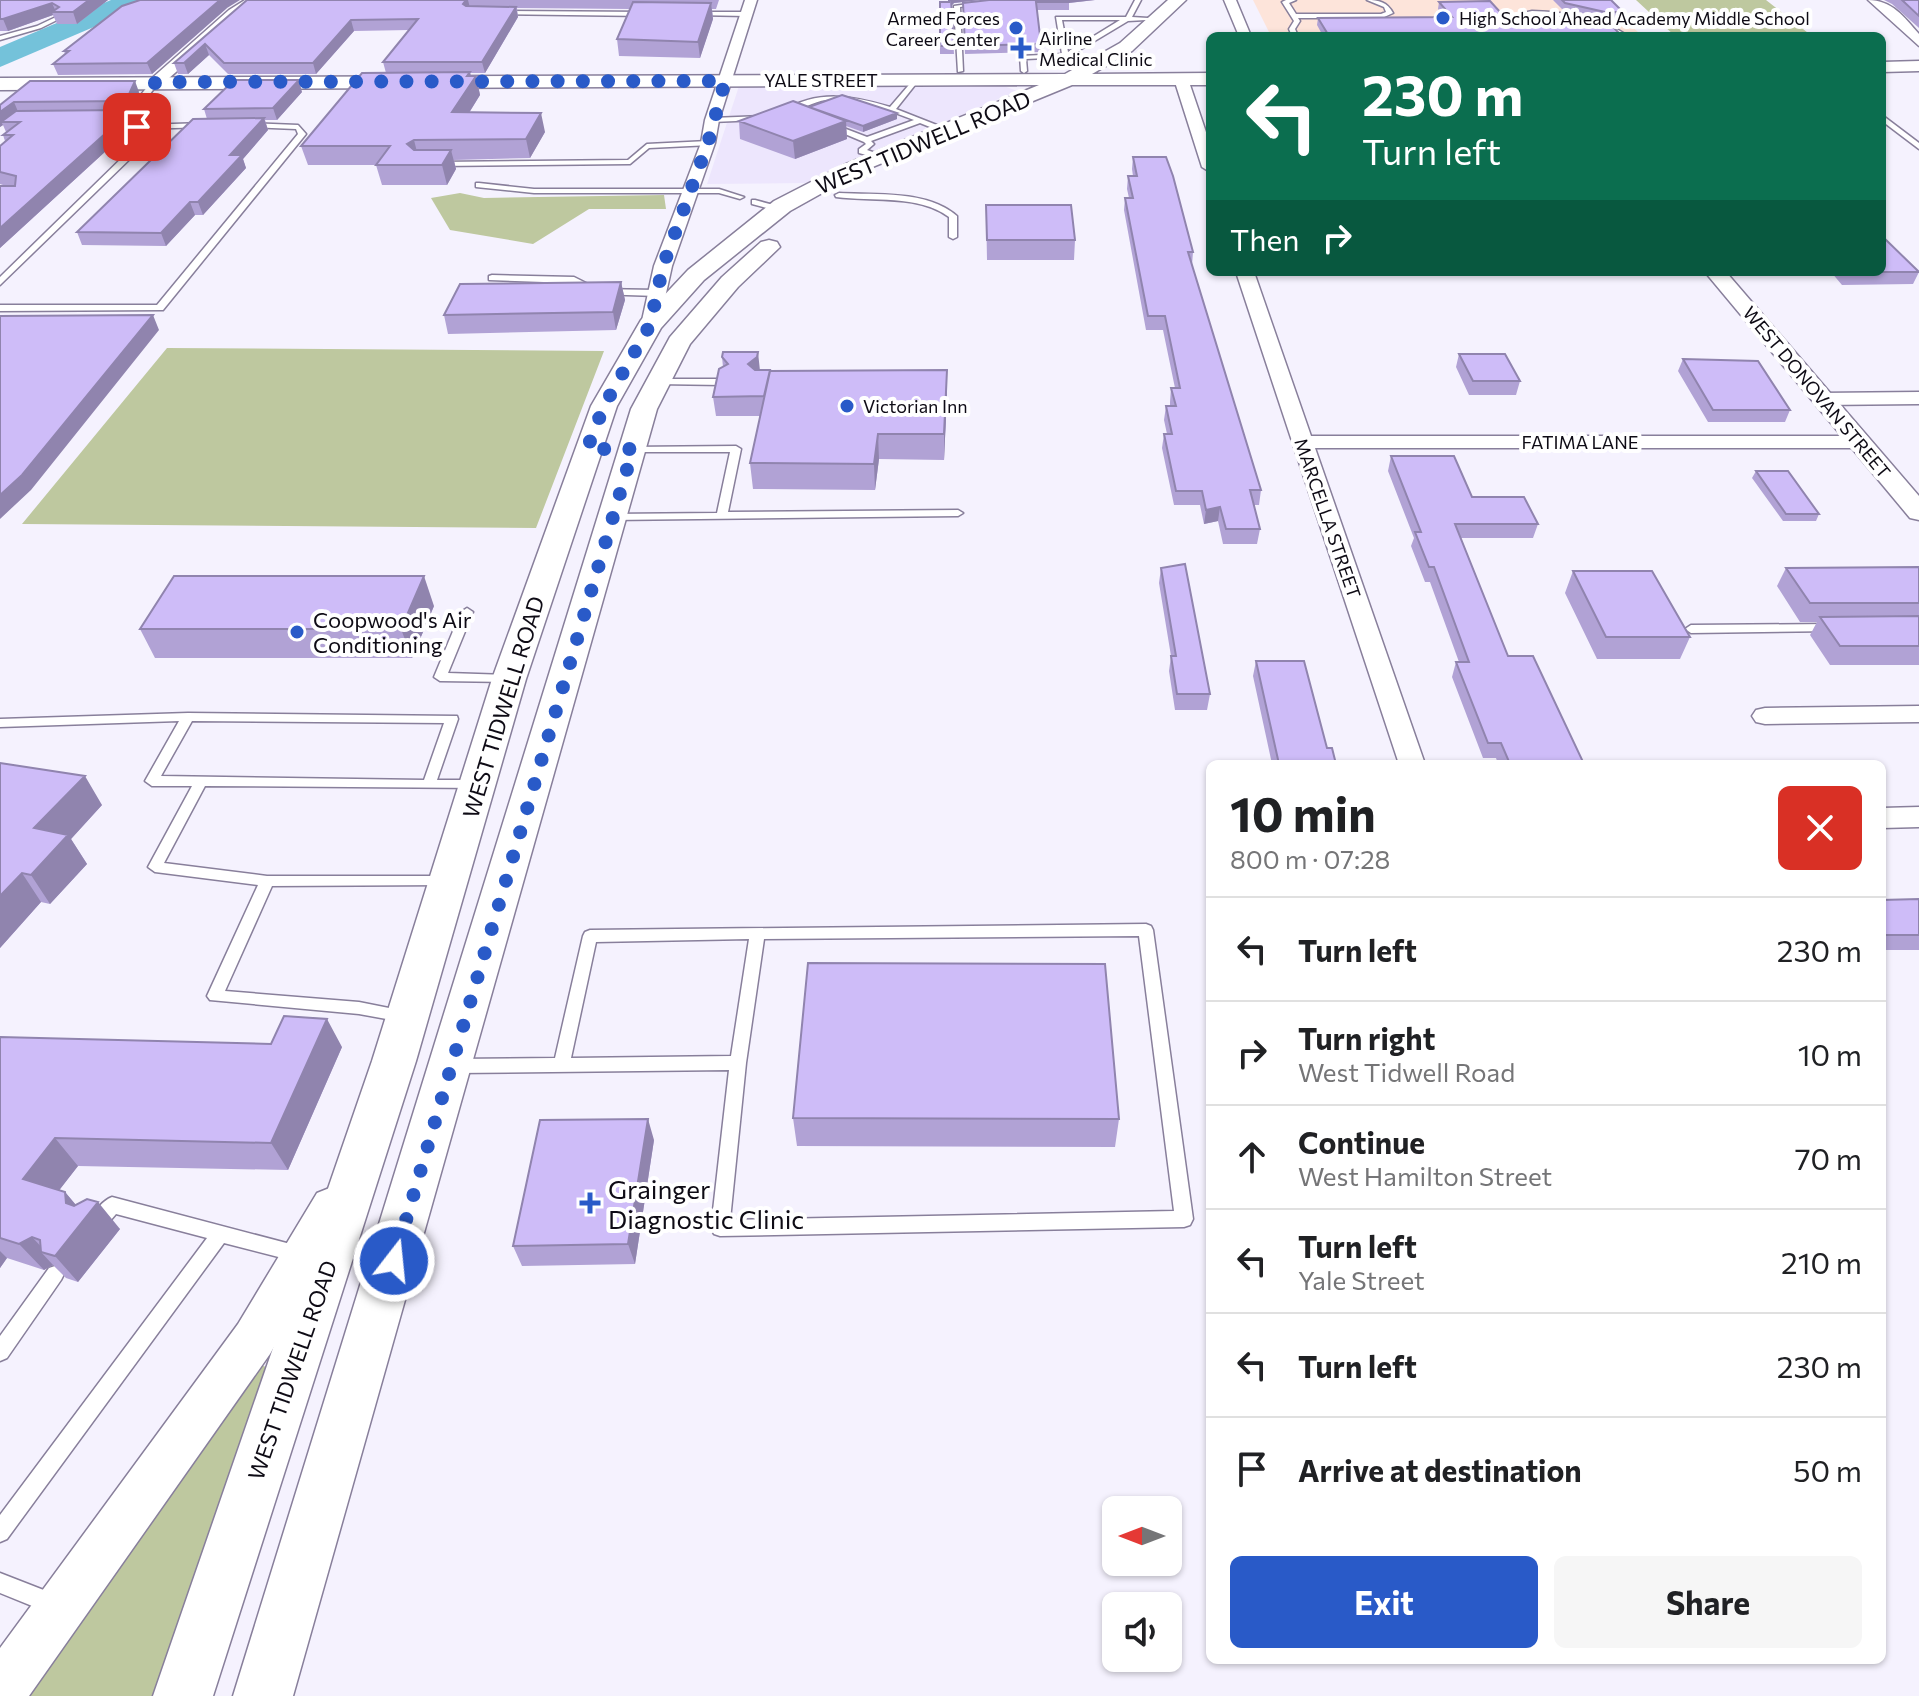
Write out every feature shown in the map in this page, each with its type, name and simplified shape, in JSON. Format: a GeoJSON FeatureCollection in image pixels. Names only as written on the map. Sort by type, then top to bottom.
{"type":"FeatureCollection","features":[{"type":"Feature","properties":{"kind":"main road","name":"WEST TIDWELL ROAD"},"geometry":{"type":"LineString","coordinates":[[263,1696],[644,409],[679,342],[730,282],[797,222],[839,195],[882,155],[948,131],[1161,36],[1178,0]]}},
{"type":"Feature","properties":{"kind":"main road","name":"WEST TIDWELL ROAD"},"geometry":{"type":"LineString","coordinates":[[183,1696],[316,1256],[362,1158],[394,1061],[507,683],[604,406],[650,325],[767,206],[882,155],[1086,72],[1126,47],[1161,36]]}},
{"type":"Feature","properties":{"kind":"main road"},"geometry":{"type":"LineString","coordinates":[[1886,67],[1919,66]]}},
{"type":"Feature","properties":{"kind":"main road","name":"YALE STREET"},"geometry":{"type":"LineString","coordinates":[[916,75],[1024,71],[1206,79]]}},
{"type":"Feature","properties":{"kind":"main road","name":"YALE STREET"},"geometry":{"type":"LineString","coordinates":[[0,84],[160,78],[1206,71]]}},
{"type":"Feature","properties":{"kind":"main road","name":"YALE STREET"},"geometry":{"type":"LineString","coordinates":[[0,73],[160,78]]}},
{"type":"Feature","properties":{"kind":"main road"},"geometry":{"type":"LineString","coordinates":[[1886,77],[1919,77]]}},
{"type":"Feature","properties":{"kind":"main road"},"geometry":{"type":"LineString","coordinates":[[696,275],[730,282]]}},
{"type":"Feature","properties":{"kind":"main road"},"geometry":{"type":"LineString","coordinates":[[587,449],[633,449]]}},
{"type":"Feature","properties":{"kind":"main road"},"geometry":{"type":"LineString","coordinates":[[507,683],[561,688]]}},
{"type":"Feature","properties":{"kind":"main road"},"geometry":{"type":"LineString","coordinates":[[394,1061],[452,1066]]}},
{"type":"Feature","properties":{"kind":"main road"},"geometry":{"type":"LineString","coordinates":[[316,1256],[394,1261]]}},
{"type":"Feature","properties":{"kind":"street"},"geometry":{"type":"LineString","coordinates":[[160,78],[233,13],[253,0]]}},
{"type":"Feature","properties":{"kind":"street"},"geometry":{"type":"LineString","coordinates":[[1230,0],[1243,32]]}},
{"type":"Feature","properties":{"kind":"street"},"geometry":{"type":"LineString","coordinates":[[1874,0],[1895,15],[1919,42]]}},
{"type":"Feature","properties":{"kind":"street"},"geometry":{"type":"LineString","coordinates":[[650,325],[663,266],[708,143],[712,120],[749,7]]}},
{"type":"Feature","properties":{"kind":"street"},"geometry":{"type":"LineString","coordinates":[[1181,79],[1206,155]]}},
{"type":"Feature","properties":{"kind":"street"},"geometry":{"type":"LineString","coordinates":[[663,266],[696,275]]}},
{"type":"Feature","properties":{"kind":"street","name":"MARCELLA STREET"},"geometry":{"type":"LineString","coordinates":[[1246,276],[1411,760]]}},
{"type":"Feature","properties":{"kind":"street","name":"WEST DONOVAN STREET"},"geometry":{"type":"LineString","coordinates":[[1718,276],[1919,512]]}},
{"type":"Feature","properties":{"kind":"street"},"geometry":{"type":"LineString","coordinates":[[1821,399],[1919,398]]}},
{"type":"Feature","properties":{"kind":"street","name":"FATIMA LANE"},"geometry":{"type":"LineString","coordinates":[[1302,442],[1857,442]]}},
{"type":"Feature","properties":{"kind":"street"},"geometry":{"type":"LineString","coordinates":[[1765,716],[1919,714]]}},
{"type":"Feature","properties":{"kind":"street"},"geometry":{"type":"LineString","coordinates":[[1886,818],[1919,817]]}},
{"type":"Feature","properties":{"kind":"street"},"geometry":{"type":"LineString","coordinates":[[0,1692],[316,1256]]}},
{"type":"Feature","properties":{"kind":"lane"},"geometry":{"type":"LineString","coordinates":[[1138,0],[1128,18],[1086,72],[1058,18],[1128,18],[1161,36]]}},
{"type":"Feature","properties":{"kind":"lane"},"geometry":{"type":"LineString","coordinates":[[1293,0],[1285,2],[1297,21],[1293,32]]}},
{"type":"Feature","properties":{"kind":"lane"},"geometry":{"type":"LineString","coordinates":[[1293,16],[1382,16],[1390,13],[1386,6],[1370,0]]}},
{"type":"Feature","properties":{"kind":"lane"},"geometry":{"type":"LineString","coordinates":[[960,71],[957,6],[982,3]]}},
{"type":"Feature","properties":{"kind":"lane"},"geometry":{"type":"LineString","coordinates":[[686,14],[749,7]]}},
{"type":"Feature","properties":{"kind":"lane"},"geometry":{"type":"LineString","coordinates":[[485,13],[654,14]]}},
{"type":"Feature","properties":{"kind":"lane"},"geometry":{"type":"LineString","coordinates":[[1538,25],[1514,24],[1506,18],[1517,14],[1563,14],[1615,32]]}},
{"type":"Feature","properties":{"kind":"lane"},"geometry":{"type":"LineString","coordinates":[[0,38],[58,18]]}},
{"type":"Feature","properties":{"kind":"lane"},"geometry":{"type":"LineString","coordinates":[[1567,24],[1599,26]]}},
{"type":"Feature","properties":{"kind":"lane"},"geometry":{"type":"LineString","coordinates":[[891,110],[916,75]]}},
{"type":"Feature","properties":{"kind":"lane"},"geometry":{"type":"LineString","coordinates":[[0,282],[132,152],[137,140],[133,118],[137,106],[160,78]]}},
{"type":"Feature","properties":{"kind":"lane"},"geometry":{"type":"LineString","coordinates":[[776,113],[823,96],[842,95],[948,131]]}},
{"type":"Feature","properties":{"kind":"lane"},"geometry":{"type":"LineString","coordinates":[[787,111],[801,116]]}},
{"type":"Feature","properties":{"kind":"lane"},"geometry":{"type":"LineString","coordinates":[[712,120],[766,116]]}},
{"type":"Feature","properties":{"kind":"lane"},"geometry":{"type":"LineString","coordinates":[[1886,120],[1919,147]]}},
{"type":"Feature","properties":{"kind":"lane"},"geometry":{"type":"LineString","coordinates":[[815,121],[882,155],[919,121]]}},
{"type":"Feature","properties":{"kind":"lane"},"geometry":{"type":"LineString","coordinates":[[137,127],[223,125]]}},
{"type":"Feature","properties":{"kind":"lane"},"geometry":{"type":"LineString","coordinates":[[0,308],[160,308],[302,134],[298,127],[284,125],[238,125]]}},
{"type":"Feature","properties":{"kind":"lane"},"geometry":{"type":"LineString","coordinates":[[434,165],[630,162],[647,146],[708,143]]}},
{"type":"Feature","properties":{"kind":"lane"},"geometry":{"type":"LineString","coordinates":[[479,185],[534,191],[719,191],[740,197]]}},
{"type":"Feature","properties":{"kind":"lane"},"geometry":{"type":"LineString","coordinates":[[839,195],[923,202],[938,207],[953,216],[953,237]]}},
{"type":"Feature","properties":{"kind":"lane"},"geometry":{"type":"LineString","coordinates":[[492,278],[574,280],[609,293],[657,293]]}},
{"type":"Feature","properties":{"kind":"lane"},"geometry":{"type":"LineString","coordinates":[[659,382],[723,382]]}},
{"type":"Feature","properties":{"kind":"lane"},"geometry":{"type":"LineString","coordinates":[[633,449],[736,449],[722,516]]}},
{"type":"Feature","properties":{"kind":"lane"},"geometry":{"type":"LineString","coordinates":[[611,517],[958,513]]}},
{"type":"Feature","properties":{"kind":"lane"},"geometry":{"type":"LineString","coordinates":[[467,612],[440,677],[507,683]]}},
{"type":"Feature","properties":{"kind":"lane"},"geometry":{"type":"LineString","coordinates":[[1691,629],[1845,628]]}},
{"type":"Feature","properties":{"kind":"lane"},"geometry":{"type":"LineString","coordinates":[[0,723],[188,717],[452,719],[429,784]]}},
{"type":"Feature","properties":{"kind":"lane"},"geometry":{"type":"LineString","coordinates":[[188,717],[152,781],[479,785]]}},
{"type":"Feature","properties":{"kind":"lane"},"geometry":{"type":"LineString","coordinates":[[201,781],[155,867],[267,881],[450,880]]}},
{"type":"Feature","properties":{"kind":"lane"},"geometry":{"type":"LineString","coordinates":[[267,881],[215,996],[359,1008],[408,1016]]}},
{"type":"Feature","properties":{"kind":"lane"},"geometry":{"type":"LineString","coordinates":[[561,1065],[590,936],[757,933],[1146,930],[1184,1219],[720,1228],[738,1063],[757,933]]}},
{"type":"Feature","properties":{"kind":"lane"},"geometry":{"type":"LineString","coordinates":[[452,1066],[738,1063]]}},
{"type":"Feature","properties":{"kind":"lane"},"geometry":{"type":"LineString","coordinates":[[98,1222],[112,1205],[316,1256]]}},
{"type":"Feature","properties":{"kind":"lane"},"geometry":{"type":"LineString","coordinates":[[0,1532],[221,1233]]}},
{"type":"Feature","properties":{"kind":"lane"},"geometry":{"type":"LineString","coordinates":[[0,1352],[55,1274]]}},
{"type":"Feature","properties":{"kind":"lane"},"geometry":{"type":"LineString","coordinates":[[0,1583],[63,1607]]}},
{"type":"Feature","properties":{"kind":"shaded area","name":"High School Ahead Academy Middle School"},"geometry":{"type":"Polygon","coordinates":[[[1253,0],[1605,0],[1638,32],[1269,32],[1253,0]]]}},
{"type":"Feature","properties":{"kind":"shaded area"},"geometry":{"type":"Polygon","coordinates":[[[739,86],[1004,86],[1017,91],[805,183],[707,184],[739,86]]]}},
{"type":"Feature","properties":{"kind":"green space"},"geometry":{"type":"Polygon","coordinates":[[[1636,0],[1766,0],[1807,32],[1671,32],[1636,0]]]}},
{"type":"Feature","properties":{"kind":"green space"},"geometry":{"type":"Polygon","coordinates":[[[460,193],[484,198],[664,195],[666,209],[589,209],[533,244],[450,230],[431,198],[460,193]]]}},
{"type":"Feature","properties":{"kind":"green space"},"geometry":{"type":"Polygon","coordinates":[[[167,348],[604,351],[536,528],[22,524],[167,348]]]}},
{"type":"Feature","properties":{"kind":"green space"},"geometry":{"type":"Polygon","coordinates":[[[255,1363],[269,1368],[156,1696],[18,1696],[255,1363]]]}},
{"type":"Feature","properties":{"kind":"building"},"geometry":{"type":"Polygon","coordinates":[[[0,0],[89,0],[73,12],[52,12],[59,7],[52,3],[0,19],[0,0]]]}},
{"type":"Feature","properties":{"kind":"building"},"geometry":{"type":"Polygon","coordinates":[[[140,0],[220,0],[147,63],[53,64],[69,51],[64,51],[122,6],[140,0]]]}},
{"type":"Feature","properties":{"kind":"building"},"geometry":{"type":"Polygon","coordinates":[[[247,0],[466,0],[463,4],[466,6],[516,7],[482,62],[383,62],[418,19],[351,20],[313,63],[224,63],[205,44],[184,63],[174,63],[247,0]]]}},
{"type":"Feature","properties":{"kind":"building"},"geometry":{"type":"Polygon","coordinates":[[[949,0],[954,46],[940,46],[940,2],[949,0]]]}},
{"type":"Feature","properties":{"kind":"building"},"geometry":{"type":"Polygon","coordinates":[[[989,0],[1069,2],[1036,2],[1041,44],[965,46],[963,3],[989,0]]]}},
{"type":"Feature","properties":{"kind":"building"},"geometry":{"type":"Polygon","coordinates":[[[1562,0],[1611,0],[1623,12],[1605,12],[1562,0]]]}},
{"type":"Feature","properties":{"kind":"building"},"geometry":{"type":"Polygon","coordinates":[[[1902,0],[1919,0],[1919,16],[1902,0]]]}},
{"type":"Feature","properties":{"kind":"building"},"geometry":{"type":"Polygon","coordinates":[[[1490,1],[1510,23],[1602,23],[1618,32],[1327,32],[1318,18],[1452,17],[1439,2],[1490,1]]]}},
{"type":"Feature","properties":{"kind":"building"},"geometry":{"type":"Polygon","coordinates":[[[633,2],[711,3],[698,42],[617,39],[633,2]]]}},
{"type":"Feature","properties":{"kind":"building"},"geometry":{"type":"Polygon","coordinates":[[[470,72],[467,76],[476,76],[452,112],[541,113],[526,139],[414,140],[407,144],[414,150],[451,150],[442,165],[376,165],[390,146],[301,146],[362,73],[470,72]]]}},
{"type":"Feature","properties":{"kind":"building"},"geometry":{"type":"Polygon","coordinates":[[[234,80],[299,80],[273,108],[204,109],[234,80]]]}},
{"type":"Feature","properties":{"kind":"building"},"geometry":{"type":"Polygon","coordinates":[[[30,81],[135,81],[126,101],[14,102],[0,112],[0,105],[30,81]]]}},
{"type":"Feature","properties":{"kind":"building"},"geometry":{"type":"Polygon","coordinates":[[[842,95],[897,113],[863,126],[809,107],[842,95]]]}},
{"type":"Feature","properties":{"kind":"building"},"geometry":{"type":"Polygon","coordinates":[[[793,101],[846,121],[793,141],[739,121],[793,101]]]}},
{"type":"Feature","properties":{"kind":"building"},"geometry":{"type":"Polygon","coordinates":[[[125,110],[126,115],[0,228],[0,186],[15,186],[16,176],[0,172],[0,146],[13,135],[3,135],[20,122],[1,122],[16,111],[125,110]]]}},
{"type":"Feature","properties":{"kind":"building"},"geometry":{"type":"Polygon","coordinates":[[[264,118],[230,155],[242,155],[198,202],[190,202],[161,233],[77,232],[193,119],[264,118]]]}},
{"type":"Feature","properties":{"kind":"building"},"geometry":{"type":"Polygon","coordinates":[[[1133,157],[1166,157],[1173,176],[1193,252],[1188,252],[1261,490],[1250,490],[1260,529],[1226,529],[1220,507],[1206,510],[1202,491],[1176,491],[1164,434],[1172,434],[1166,406],[1176,406],[1171,388],[1180,388],[1165,316],[1148,316],[1125,198],[1133,198],[1128,176],[1137,176],[1133,157]]]}},
{"type":"Feature","properties":{"kind":"building"},"geometry":{"type":"Polygon","coordinates":[[[986,205],[1071,205],[1075,240],[987,240],[986,205]]]}},
{"type":"Feature","properties":{"kind":"building"},"geometry":{"type":"Polygon","coordinates":[[[1886,240],[1919,272],[1886,272],[1886,240]]]}},
{"type":"Feature","properties":{"kind":"building"},"geometry":{"type":"Polygon","coordinates":[[[621,282],[613,312],[444,315],[460,284],[621,282]]]}},
{"type":"Feature","properties":{"kind":"building"},"geometry":{"type":"Polygon","coordinates":[[[153,315],[22,475],[0,495],[0,316],[153,315]]]}},
{"type":"Feature","properties":{"kind":"building"},"geometry":{"type":"Polygon","coordinates":[[[723,352],[758,352],[757,357],[748,364],[755,370],[770,370],[764,396],[713,397],[719,369],[728,364],[722,357],[723,352]]]}},
{"type":"Feature","properties":{"kind":"building"},"geometry":{"type":"Polygon","coordinates":[[[1459,354],[1505,354],[1520,381],[1473,381],[1459,354]]]}},
{"type":"Feature","properties":{"kind":"building"},"geometry":{"type":"Polygon","coordinates":[[[1683,359],[1758,361],[1790,410],[1713,410],[1683,359]]]}},
{"type":"Feature","properties":{"kind":"building"},"geometry":{"type":"Polygon","coordinates":[[[947,370],[944,434],[878,434],[874,464],[750,463],[770,371],[947,370]]]}},
{"type":"Feature","properties":{"kind":"building"},"geometry":{"type":"Polygon","coordinates":[[[1391,456],[1454,456],[1472,497],[1524,497],[1538,524],[1455,524],[1508,656],[1533,656],[1582,760],[1508,760],[1501,743],[1488,743],[1456,662],[1469,662],[1434,567],[1429,567],[1415,532],[1421,532],[1391,456]]]}},
{"type":"Feature","properties":{"kind":"building"},"geometry":{"type":"Polygon","coordinates":[[[1756,471],[1788,471],[1819,514],[1786,514],[1756,471]]]}},
{"type":"Feature","properties":{"kind":"building"},"geometry":{"type":"Polygon","coordinates":[[[1185,564],[1210,694],[1177,694],[1171,656],[1176,656],[1161,568],[1185,564]]]}},
{"type":"Feature","properties":{"kind":"building"},"geometry":{"type":"Polygon","coordinates":[[[1919,567],[1919,603],[1810,603],[1786,568],[1919,567]]]}},
{"type":"Feature","properties":{"kind":"building"},"geometry":{"type":"Polygon","coordinates":[[[1573,571],[1652,571],[1690,637],[1606,637],[1573,571]]]}},
{"type":"Feature","properties":{"kind":"building"},"geometry":{"type":"Polygon","coordinates":[[[174,576],[424,576],[401,629],[140,629],[174,576]]]}},
{"type":"Feature","properties":{"kind":"building"},"geometry":{"type":"Polygon","coordinates":[[[1919,616],[1919,646],[1840,646],[1820,617],[1919,616]]]}},
{"type":"Feature","properties":{"kind":"building"},"geometry":{"type":"Polygon","coordinates":[[[1256,661],[1304,661],[1327,748],[1332,748],[1335,760],[1278,760],[1256,661]]]}},
{"type":"Feature","properties":{"kind":"building"},"geometry":{"type":"Polygon","coordinates":[[[0,763],[85,776],[34,828],[68,835],[31,875],[22,873],[0,896],[0,763]]]}},
{"type":"Feature","properties":{"kind":"building"},"geometry":{"type":"Polygon","coordinates":[[[1919,899],[1919,935],[1886,935],[1886,900],[1919,899]]]}},
{"type":"Feature","properties":{"kind":"building"},"geometry":{"type":"Polygon","coordinates":[[[808,963],[1105,964],[1119,1119],[793,1118],[808,963]]]}},
{"type":"Feature","properties":{"kind":"building"},"geometry":{"type":"Polygon","coordinates":[[[284,1016],[327,1019],[271,1143],[55,1138],[23,1179],[65,1192],[66,1203],[74,1206],[87,1199],[98,1202],[55,1256],[41,1252],[40,1240],[32,1237],[19,1244],[0,1238],[0,1037],[271,1044],[284,1016]]]}},
{"type":"Feature","properties":{"kind":"building","name":"Grainger Diagnostic Clinic"},"geometry":{"type":"Polygon","coordinates":[[[648,1119],[628,1244],[513,1246],[540,1120],[648,1119]]]}},
{"type":"Feature","properties":{"kind":"waterway"},"geometry":{"type":"LineString","coordinates":[[0,58],[134,0]]}},
{"type":"Feature","properties":{"kind":"place","name":"High School Ahead Academy Middle School"},"geometry":{"type":"Point","coordinates":[1443,18]}},
{"type":"Feature","properties":{"kind":"place","name":"Armed Forces Career Center"},"geometry":{"type":"Point","coordinates":[1016,28]}},
{"type":"Feature","properties":{"kind":"place","name":"Airline Medical Clinic"},"geometry":{"type":"Point","coordinates":[1021,48]}},
{"type":"Feature","properties":{"kind":"place","name":"Victorian Inn"},"geometry":{"type":"Point","coordinates":[847,406]}},
{"type":"Feature","properties":{"kind":"place","name":"Coopwood's Air Conditioning"},"geometry":{"type":"Point","coordinates":[297,632]}},
{"type":"Feature","properties":{"kind":"place","name":"Grainger Diagnostic Clinic"},"geometry":{"type":"Point","coordinates":[590,1203]}},
{"type":"Feature","properties":{"kind":"route"},"geometry":{"type":"LineString","coordinates":[[137,127],[133,118],[137,106],[156,82],[725,81],[708,143],[663,266],[650,325],[604,406],[587,449],[633,449],[394,1261]]}}]}
